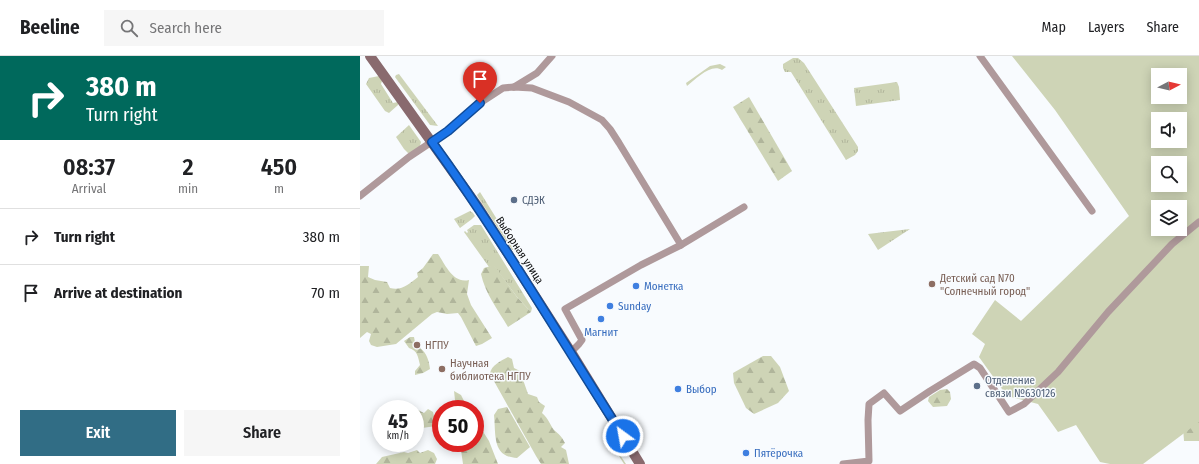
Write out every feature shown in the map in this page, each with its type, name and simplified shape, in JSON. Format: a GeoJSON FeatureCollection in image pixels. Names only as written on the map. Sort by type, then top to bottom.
{"type":"FeatureCollection","features":[{"type":"Feature","properties":{"kind":"main road","name":"Выборная улица"},"geometry":{"type":"LineString","coordinates":[[370,56],[478,207],[571,352],[640,464]]}},
{"type":"Feature","properties":{"kind":"street"},"geometry":{"type":"LineString","coordinates":[[514,86],[537,73],[552,56]]}},
{"type":"Feature","properties":{"kind":"street"},"geometry":{"type":"LineString","coordinates":[[980,56],[1092,210]]}},
{"type":"Feature","properties":{"kind":"street"},"geometry":{"type":"LineString","coordinates":[[360,196],[409,157],[448,131],[494,92],[503,88],[514,86],[532,88],[569,102],[602,120],[619,143],[681,245]]}},
{"type":"Feature","properties":{"kind":"street"},"geometry":{"type":"LineString","coordinates":[[571,352],[582,340],[565,309],[641,265],[681,245],[744,207]]}},
{"type":"Feature","properties":{"kind":"street"},"geometry":{"type":"LineString","coordinates":[[843,464],[869,461],[869,404],[884,393],[900,411],[974,364],[980,368],[1009,412],[1024,404],[1058,372],[1108,312],[1172,244],[1199,222]]}},
{"type":"Feature","properties":{"kind":"green space"},"geometry":{"type":"Polygon","coordinates":[[[1012,56],[1199,56],[1199,422],[1143,464],[1110,464],[1100,462],[1076,425],[1058,432],[1038,404],[1007,396],[979,357],[985,344],[972,334],[995,300],[1021,321],[1129,216],[1055,110],[1012,56]]]}},
{"type":"Feature","properties":{"kind":"green space"},"geometry":{"type":"Polygon","coordinates":[[[793,58],[798,58],[804,63],[858,147],[858,151],[855,155],[846,160],[791,72],[785,72],[783,64],[793,58]]]}},
{"type":"Feature","properties":{"kind":"green space"},"geometry":{"type":"Polygon","coordinates":[[[720,64],[726,67],[722,70],[718,68],[708,70],[687,86],[686,83],[710,66],[720,64]]]}},
{"type":"Feature","properties":{"kind":"green space"},"geometry":{"type":"Polygon","coordinates":[[[399,74],[438,126],[430,125],[395,77],[399,74]]]}},
{"type":"Feature","properties":{"kind":"green space"},"geometry":{"type":"Polygon","coordinates":[[[379,76],[382,81],[381,84],[393,103],[398,102],[398,105],[389,113],[385,111],[366,84],[369,78],[379,76]]]}},
{"type":"Feature","properties":{"kind":"green space"},"geometry":{"type":"Polygon","coordinates":[[[897,82],[900,100],[856,106],[854,88],[897,82]]]}},
{"type":"Feature","properties":{"kind":"green space"},"geometry":{"type":"Polygon","coordinates":[[[749,97],[792,171],[778,181],[733,107],[749,97]]]}},
{"type":"Feature","properties":{"kind":"green space"},"geometry":{"type":"Polygon","coordinates":[[[409,125],[421,142],[419,149],[409,154],[396,137],[409,125]]]}},
{"type":"Feature","properties":{"kind":"green space"},"geometry":{"type":"Polygon","coordinates":[[[480,192],[516,250],[512,250],[478,197],[477,195],[480,192]]]}},
{"type":"Feature","properties":{"kind":"green space"},"geometry":{"type":"Polygon","coordinates":[[[470,211],[475,216],[460,228],[454,219],[470,211]]]}},
{"type":"Feature","properties":{"kind":"green space"},"geometry":{"type":"Polygon","coordinates":[[[474,225],[481,225],[532,308],[531,312],[517,297],[494,266],[489,267],[464,232],[465,231],[467,233],[467,230],[474,225]]]}},
{"type":"Feature","properties":{"kind":"green space"},"geometry":{"type":"Polygon","coordinates":[[[910,229],[878,250],[868,234],[910,229]]]}},
{"type":"Feature","properties":{"kind":"green space"},"geometry":{"type":"Polygon","coordinates":[[[433,254],[438,254],[450,272],[458,279],[469,280],[467,294],[471,305],[492,338],[476,346],[458,313],[447,314],[437,312],[432,314],[396,344],[377,347],[371,345],[369,341],[371,334],[367,332],[360,338],[360,266],[369,266],[368,277],[387,282],[390,288],[398,289],[412,282],[418,277],[417,273],[423,268],[433,254]]]}},
{"type":"Feature","properties":{"kind":"green space"},"geometry":{"type":"Polygon","coordinates":[[[494,265],[517,297],[531,312],[508,327],[489,295],[481,274],[484,268],[494,265]]]}},
{"type":"Feature","properties":{"kind":"green space"},"geometry":{"type":"Polygon","coordinates":[[[410,337],[414,337],[415,342],[421,344],[420,348],[427,357],[430,369],[415,375],[415,371],[420,365],[418,357],[404,341],[410,337]]]}},
{"type":"Feature","properties":{"kind":"green space"},"geometry":{"type":"Polygon","coordinates":[[[763,356],[771,356],[780,367],[789,391],[778,403],[754,414],[746,408],[734,383],[733,373],[763,356]]]}},
{"type":"Feature","properties":{"kind":"green space"},"geometry":{"type":"Polygon","coordinates":[[[508,357],[512,359],[514,368],[520,371],[528,394],[537,397],[539,402],[545,406],[542,413],[565,443],[561,447],[566,450],[569,464],[541,464],[536,456],[490,374],[494,366],[508,357]]]}},
{"type":"Feature","properties":{"kind":"green space"},"geometry":{"type":"Polygon","coordinates":[[[947,389],[950,392],[951,399],[947,406],[933,407],[928,401],[929,397],[940,390],[947,389]]]}},
{"type":"Feature","properties":{"kind":"green space"},"geometry":{"type":"Polygon","coordinates":[[[454,391],[461,395],[464,400],[455,400],[454,391]]]}},
{"type":"Feature","properties":{"kind":"green space"},"geometry":{"type":"Polygon","coordinates":[[[507,407],[530,447],[517,458],[509,457],[503,454],[497,444],[494,415],[498,409],[507,407]]]}},
{"type":"Feature","properties":{"kind":"green space"},"geometry":{"type":"Polygon","coordinates":[[[428,409],[432,411],[432,427],[424,428],[424,413],[428,409]]]}},
{"type":"Feature","properties":{"kind":"green space"},"geometry":{"type":"Polygon","coordinates":[[[1199,418],[1199,441],[1184,441],[1183,427],[1199,418]]]}},
{"type":"Feature","properties":{"kind":"green space"},"geometry":{"type":"Polygon","coordinates":[[[484,433],[489,441],[498,464],[463,464],[461,452],[484,452],[484,433]]]}},
{"type":"Feature","properties":{"kind":"green space"},"geometry":{"type":"Polygon","coordinates":[[[609,437],[615,439],[612,443],[626,464],[624,464],[611,443],[607,443],[607,439],[609,437]]]}},
{"type":"Feature","properties":{"kind":"green space"},"geometry":{"type":"Polygon","coordinates":[[[428,450],[434,453],[437,459],[435,464],[376,464],[382,457],[404,452],[420,453],[428,450]]]}},
{"type":"Feature","properties":{"kind":"place","name":"СДЭК"},"geometry":{"type":"Point","coordinates":[514,200]}},
{"type":"Feature","properties":{"kind":"place","name":"Детский сад N70 \"Солнечный город\""},"geometry":{"type":"Point","coordinates":[932,284]}},
{"type":"Feature","properties":{"kind":"place","name":"Монетка"},"geometry":{"type":"Point","coordinates":[636,286]}},
{"type":"Feature","properties":{"kind":"place","name":"Sunday"},"geometry":{"type":"Point","coordinates":[610,306]}},
{"type":"Feature","properties":{"kind":"place","name":"Магнит"},"geometry":{"type":"Point","coordinates":[601,319]}},
{"type":"Feature","properties":{"kind":"place","name":"НГПУ"},"geometry":{"type":"Point","coordinates":[417,345]}},
{"type":"Feature","properties":{"kind":"place","name":"Научная библиотека НГПУ"},"geometry":{"type":"Point","coordinates":[442,369]}},
{"type":"Feature","properties":{"kind":"place","name":"Отделение связи №630126"},"geometry":{"type":"Point","coordinates":[977,386]}},
{"type":"Feature","properties":{"kind":"place","name":"Выбор"},"geometry":{"type":"Point","coordinates":[678,389]}},
{"type":"Feature","properties":{"kind":"place","name":"Пятёрочка"},"geometry":{"type":"Point","coordinates":[746,453]}},
{"type":"Feature","properties":{"kind":"route"},"geometry":{"type":"LineString","coordinates":[[480,103],[448,131],[432,142],[478,207],[623,436]]}}]}
